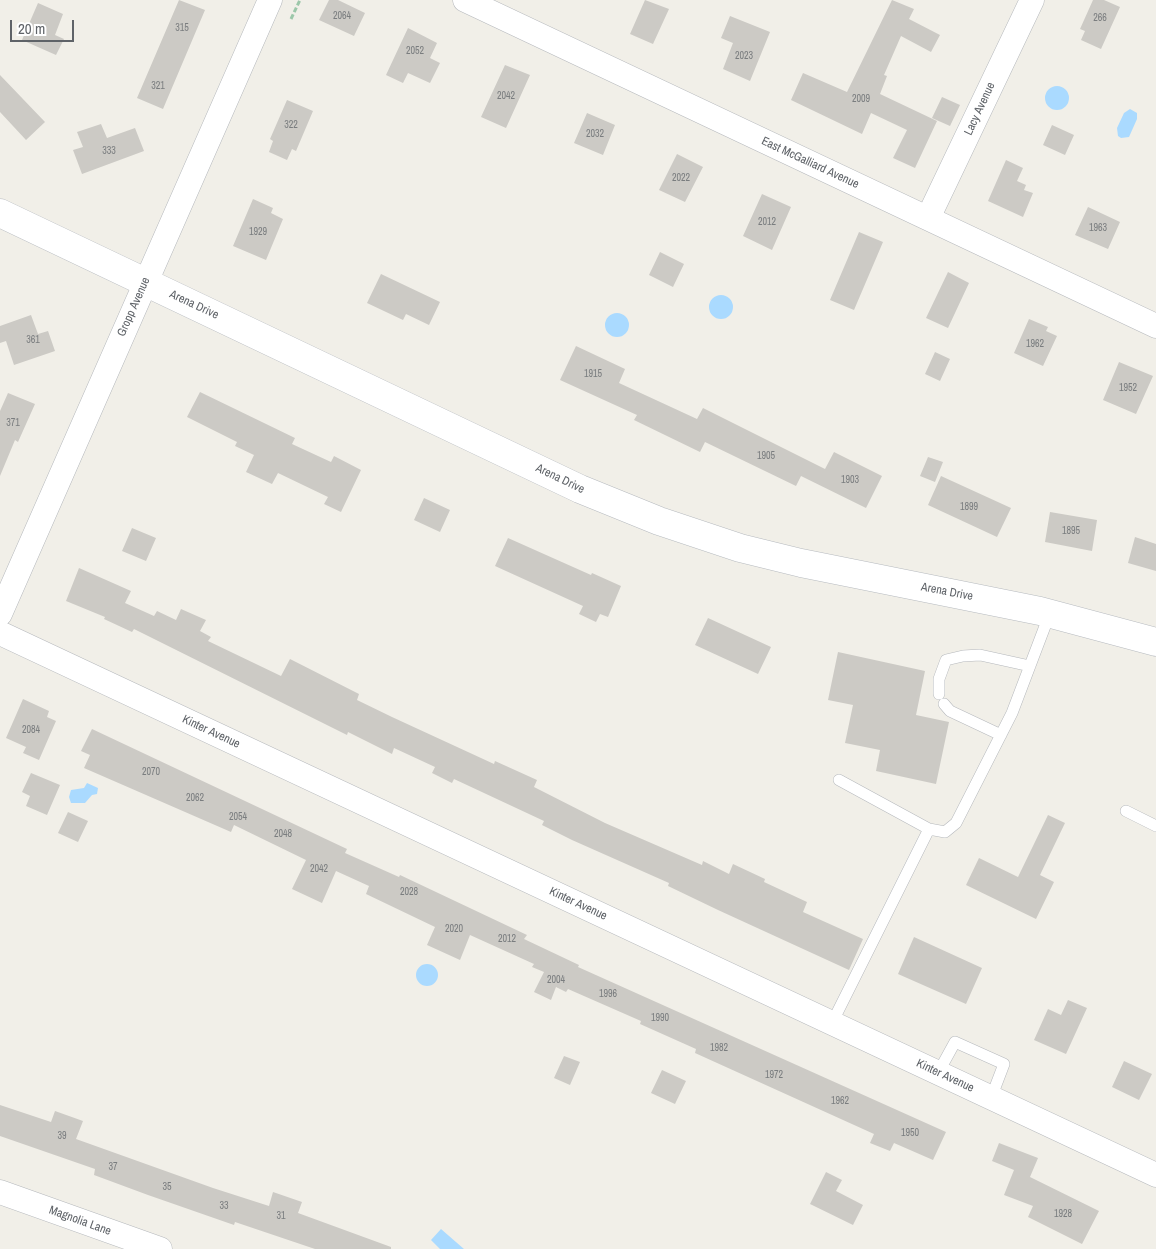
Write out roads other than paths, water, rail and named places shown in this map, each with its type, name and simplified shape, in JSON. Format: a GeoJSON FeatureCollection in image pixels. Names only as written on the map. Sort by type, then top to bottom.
{"type":"FeatureCollection","features":[{"type":"Feature","properties":{"kind":"main road","name":"Arena Drive"},"geometry":{"type":"LineString","coordinates":[[0,213],[580,489],[659,521],[740,548],[801,563],[1050,614],[1156,642]]}},
{"type":"Feature","properties":{"kind":"street","name":"Gropp Avenue"},"geometry":{"type":"LineString","coordinates":[[0,614],[270,0]]}},
{"type":"Feature","properties":{"kind":"street","name":"East McGalliard Avenue"},"geometry":{"type":"LineString","coordinates":[[465,0],[1156,326]]}},
{"type":"Feature","properties":{"kind":"street","name":"Lacy Avenue"},"geometry":{"type":"LineString","coordinates":[[928,218],[1032,0]]}},
{"type":"Feature","properties":{"kind":"street","name":"Kinter Avenue"},"geometry":{"type":"LineString","coordinates":[[0,634],[1156,1175]]}},
{"type":"Feature","properties":{"kind":"street","name":"Magnolia Lane"},"geometry":{"type":"LineString","coordinates":[[0,1192],[160,1249]]}},
{"type":"Feature","properties":{"kind":"lane"},"geometry":{"type":"LineString","coordinates":[[839,780],[930,829],[945,832],[956,823],[1012,713],[1050,614]]}},
{"type":"Feature","properties":{"kind":"lane"},"geometry":{"type":"LineString","coordinates":[[1001,735],[950,711],[941,699],[939,679],[946,660],[963,656],[980,656],[1030,666]]}},
{"type":"Feature","properties":{"kind":"lane"},"geometry":{"type":"LineString","coordinates":[[1126,811],[1156,826]]}},
{"type":"Feature","properties":{"kind":"lane"},"geometry":{"type":"LineString","coordinates":[[832,1023],[930,829]]}},
{"type":"Feature","properties":{"kind":"lane"},"geometry":{"type":"LineString","coordinates":[[938,1073],[955,1042],[1004,1064],[991,1098]]}},
{"type":"Feature","properties":{"kind":"water"},"geometry":{"type":"Polygon","coordinates":[[[1057,86],[1062,87],[1068,93],[1068,103],[1062,109],[1057,110],[1052,109],[1046,103],[1045,98],[1046,93],[1052,87],[1057,86]]]}},
{"type":"Feature","properties":{"kind":"water"},"geometry":{"type":"Polygon","coordinates":[[[1130,109],[1137,113],[1137,119],[1129,137],[1121,138],[1118,136],[1117,128],[1124,113],[1130,109]]]}},
{"type":"Feature","properties":{"kind":"water"},"geometry":{"type":"Polygon","coordinates":[[[721,295],[730,298],[733,307],[730,316],[721,319],[712,316],[709,307],[712,298],[721,295]]]}},
{"type":"Feature","properties":{"kind":"water"},"geometry":{"type":"Polygon","coordinates":[[[617,313],[622,314],[628,320],[628,330],[622,336],[617,337],[612,336],[606,330],[605,325],[606,320],[612,314],[617,313]]]}},
{"type":"Feature","properties":{"kind":"water"},"geometry":{"type":"Polygon","coordinates":[[[87,783],[98,788],[97,794],[92,795],[85,803],[71,803],[69,797],[71,790],[84,788],[87,783]]]}},
{"type":"Feature","properties":{"kind":"water"},"geometry":{"type":"Polygon","coordinates":[[[427,964],[435,967],[438,975],[435,983],[427,986],[419,983],[416,975],[419,967],[427,964]]]}},
{"type":"Feature","properties":{"kind":"water"},"geometry":{"type":"Polygon","coordinates":[[[441,1229],[464,1249],[440,1249],[431,1240],[441,1229]]]}}]}
